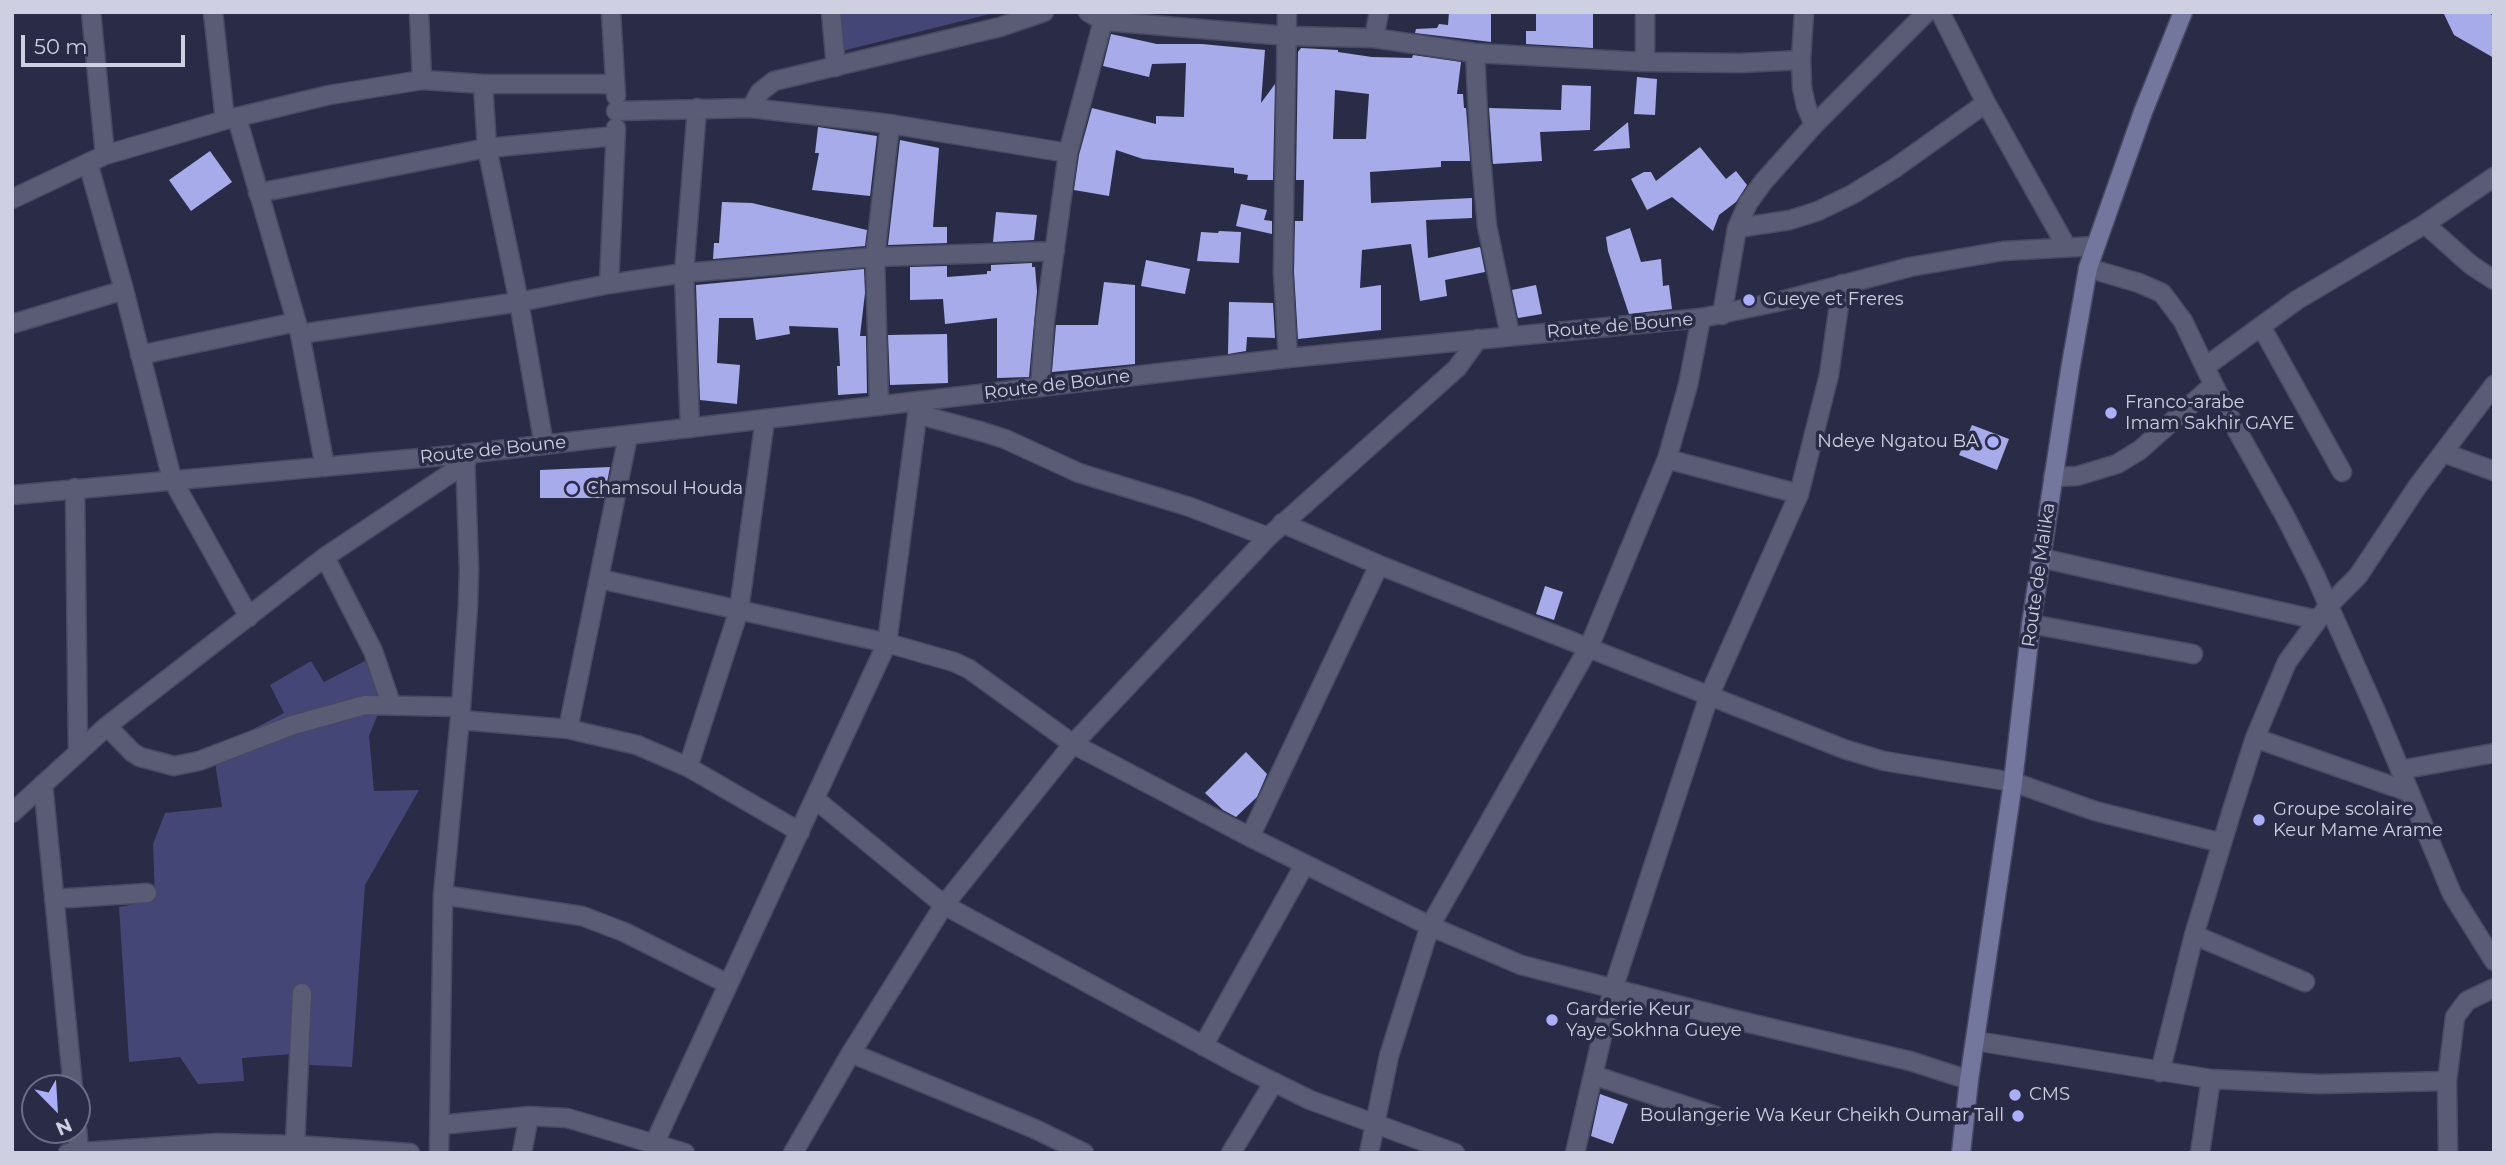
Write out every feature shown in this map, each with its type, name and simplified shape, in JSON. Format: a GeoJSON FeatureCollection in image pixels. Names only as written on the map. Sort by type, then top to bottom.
{"type":"FeatureCollection","features":[{"type":"Feature","properties":{"kind":"main road","name":"Route de Malika"},"geometry":{"type":"LineString","coordinates":[[1961,1153],[1969,1080],[2013,782],[2031,624],[2088,268],[2183,12]]}},
{"type":"Feature","properties":{"kind":"street"},"geometry":{"type":"LineString","coordinates":[[92,12],[105,155]]}},
{"type":"Feature","properties":{"kind":"street"},"geometry":{"type":"LineString","coordinates":[[213,12],[231,119],[258,193],[298,328],[325,467]]}},
{"type":"Feature","properties":{"kind":"street"},"geometry":{"type":"LineString","coordinates":[[419,12],[422,79]]}},
{"type":"Feature","properties":{"kind":"street"},"geometry":{"type":"LineString","coordinates":[[610,284],[616,111],[611,12]]}},
{"type":"Feature","properties":{"kind":"street"},"geometry":{"type":"LineString","coordinates":[[831,12],[836,67]]}},
{"type":"Feature","properties":{"kind":"street"},"geometry":{"type":"LineString","coordinates":[[751,108],[760,92],[775,81],[1000,27],[1044,12]]}},
{"type":"Feature","properties":{"kind":"street"},"geometry":{"type":"LineString","coordinates":[[1287,12],[1283,272],[1288,358]]}},
{"type":"Feature","properties":{"kind":"street"},"geometry":{"type":"LineString","coordinates":[[1374,38],[1379,12]]}},
{"type":"Feature","properties":{"kind":"street"},"geometry":{"type":"LineString","coordinates":[[1645,12],[1645,62]]}},
{"type":"Feature","properties":{"kind":"street"},"geometry":{"type":"LineString","coordinates":[[1804,12],[1802,87],[1814,125]]}},
{"type":"Feature","properties":{"kind":"street"},"geometry":{"type":"LineString","coordinates":[[1722,315],[1737,228],[1748,203],[1814,125],[1927,12]]}},
{"type":"Feature","properties":{"kind":"street"},"geometry":{"type":"LineString","coordinates":[[1940,12],[1986,103],[2066,246]]}},
{"type":"Feature","properties":{"kind":"street"},"geometry":{"type":"LineString","coordinates":[[1040,387],[1045,319],[1068,153],[1096,16],[1287,36],[1374,38],[1475,52],[1645,62],[1740,63],[1801,60]]}},
{"type":"Feature","properties":{"kind":"street"},"geometry":{"type":"LineString","coordinates":[[1475,52],[1487,226],[1510,335]]}},
{"type":"Feature","properties":{"kind":"street"},"geometry":{"type":"LineString","coordinates":[[12,200],[105,155],[231,119],[329,95],[422,79],[483,84],[615,84]]}},
{"type":"Feature","properties":{"kind":"street"},"geometry":{"type":"LineString","coordinates":[[483,84],[488,148],[544,445]]}},
{"type":"Feature","properties":{"kind":"street"},"geometry":{"type":"LineString","coordinates":[[1737,228],[1790,220],[1818,211],[1853,194],[1895,168],[1986,103]]}},
{"type":"Feature","properties":{"kind":"street"},"geometry":{"type":"LineString","coordinates":[[690,428],[684,273],[697,108]]}},
{"type":"Feature","properties":{"kind":"street"},"geometry":{"type":"LineString","coordinates":[[616,111],[751,108],[890,124],[1068,153]]}},
{"type":"Feature","properties":{"kind":"street"},"geometry":{"type":"LineString","coordinates":[[879,406],[875,257],[890,124]]}},
{"type":"Feature","properties":{"kind":"street"},"geometry":{"type":"LineString","coordinates":[[258,193],[488,148],[615,136]]}},
{"type":"Feature","properties":{"kind":"street"},"geometry":{"type":"LineString","coordinates":[[88,163],[124,290],[172,479],[249,617]]}},
{"type":"Feature","properties":{"kind":"street"},"geometry":{"type":"LineString","coordinates":[[2205,367],[2321,284],[2425,224],[2494,177]]}},
{"type":"Feature","properties":{"kind":"street"},"geometry":{"type":"LineString","coordinates":[[2425,224],[2472,265],[2494,280]]}},
{"type":"Feature","properties":{"kind":"street","name":"Route de Boune"},"geometry":{"type":"LineString","coordinates":[[12,495],[172,479],[465,458],[544,445],[879,406],[918,408],[1040,387],[1288,358],[1701,318],[1910,267],[2003,251],[2095,246]]}},
{"type":"Feature","properties":{"kind":"street"},"geometry":{"type":"LineString","coordinates":[[140,355],[298,328],[519,302],[684,273],[875,257],[1055,251]]}},
{"type":"Feature","properties":{"kind":"street"},"geometry":{"type":"LineString","coordinates":[[2088,268],[2162,292],[2183,321],[2213,385],[2285,516],[2323,613],[2400,770],[2452,894],[2494,961]]}},
{"type":"Feature","properties":{"kind":"street"},"geometry":{"type":"LineString","coordinates":[[1575,1153],[1613,989],[1709,696],[1799,494],[1827,386],[1842,284]]}},
{"type":"Feature","properties":{"kind":"street"},"geometry":{"type":"LineString","coordinates":[[12,324],[124,290]]}},
{"type":"Feature","properties":{"kind":"street"},"geometry":{"type":"LineString","coordinates":[[1369,1153],[1398,1026],[1430,926],[1589,647],[1667,459],[1688,385],[1701,318]]}},
{"type":"Feature","properties":{"kind":"street"},"geometry":{"type":"LineString","coordinates":[[2261,326],[2343,472]]}},
{"type":"Feature","properties":{"kind":"street"},"geometry":{"type":"LineString","coordinates":[[793,1153],[851,1053],[944,905],[1073,744],[1282,523],[1457,368],[1478,339]]}},
{"type":"Feature","properties":{"kind":"street"},"geometry":{"type":"LineString","coordinates":[[2053,477],[2077,476],[2117,464],[2140,450],[2213,385]]}},
{"type":"Feature","properties":{"kind":"street"},"geometry":{"type":"LineString","coordinates":[[2161,1072],[2194,935],[2222,843],[2255,738],[2287,662],[2323,613],[2358,576],[2417,487],[2494,385]]}},
{"type":"Feature","properties":{"kind":"street"},"geometry":{"type":"LineString","coordinates":[[653,1148],[887,642],[918,408],[1079,473],[1190,507],[1268,537]]}},
{"type":"Feature","properties":{"kind":"street"},"geometry":{"type":"LineString","coordinates":[[688,767],[739,610],[765,419]]}},
{"type":"Feature","properties":{"kind":"street"},"geometry":{"type":"LineString","coordinates":[[568,729],[628,436]]}},
{"type":"Feature","properties":{"kind":"street"},"geometry":{"type":"LineString","coordinates":[[2444,453],[2494,471]]}},
{"type":"Feature","properties":{"kind":"street"},"geometry":{"type":"LineString","coordinates":[[12,813],[107,726],[325,557],[465,458]]}},
{"type":"Feature","properties":{"kind":"street"},"geometry":{"type":"LineString","coordinates":[[439,1153],[443,895],[461,713],[469,569],[465,458]]}},
{"type":"Feature","properties":{"kind":"street"},"geometry":{"type":"LineString","coordinates":[[1667,459],[1799,494]]}},
{"type":"Feature","properties":{"kind":"street"},"geometry":{"type":"LineString","coordinates":[[75,488],[78,753]]}},
{"type":"Feature","properties":{"kind":"street"},"geometry":{"type":"LineString","coordinates":[[1282,523],[1379,565],[1796,732],[1884,761],[2013,782],[2095,811],[2222,843]]}},
{"type":"Feature","properties":{"kind":"street"},"geometry":{"type":"LineString","coordinates":[[325,557],[373,651],[391,704]]}},
{"type":"Feature","properties":{"kind":"street"},"geometry":{"type":"LineString","coordinates":[[2041,558],[2323,613]]}},
{"type":"Feature","properties":{"kind":"street"},"geometry":{"type":"LineString","coordinates":[[1250,836],[1379,565]]}},
{"type":"Feature","properties":{"kind":"street"},"geometry":{"type":"LineString","coordinates":[[600,579],[887,642],[969,668],[1073,744],[1430,926],[1521,965],[1910,1061],[1969,1080]]}},
{"type":"Feature","properties":{"kind":"street"},"geometry":{"type":"LineString","coordinates":[[2031,624],[2193,654]]}},
{"type":"Feature","properties":{"kind":"street"},"geometry":{"type":"LineString","coordinates":[[107,726],[132,752],[174,766],[199,761],[333,712],[365,705],[391,704],[568,729],[637,745],[688,767],[800,832]]}},
{"type":"Feature","properties":{"kind":"street"},"geometry":{"type":"LineString","coordinates":[[2255,738],[2409,792]]}},
{"type":"Feature","properties":{"kind":"street"},"geometry":{"type":"LineString","coordinates":[[2400,770],[2494,753]]}},
{"type":"Feature","properties":{"kind":"street"},"geometry":{"type":"LineString","coordinates":[[43,783],[72,1074]]}},
{"type":"Feature","properties":{"kind":"street"},"geometry":{"type":"LineString","coordinates":[[815,799],[944,905],[1203,1046],[1310,1100],[1455,1153]]}},
{"type":"Feature","properties":{"kind":"street"},"geometry":{"type":"LineString","coordinates":[[1203,1046],[1305,864]]}},
{"type":"Feature","properties":{"kind":"street"},"geometry":{"type":"LineString","coordinates":[[54,899],[147,893]]}},
{"type":"Feature","properties":{"kind":"street"},"geometry":{"type":"LineString","coordinates":[[443,895],[582,916],[624,932],[728,984]]}},
{"type":"Feature","properties":{"kind":"street"},"geometry":{"type":"LineString","coordinates":[[2194,935],[2305,982]]}},
{"type":"Feature","properties":{"kind":"street"},"geometry":{"type":"LineString","coordinates":[[2448,1153],[2447,1080],[2455,1017],[2467,1001],[2494,988]]}},
{"type":"Feature","properties":{"kind":"street"},"geometry":{"type":"LineString","coordinates":[[295,1144],[302,993]]}},
{"type":"Feature","properties":{"kind":"street"},"geometry":{"type":"LineString","coordinates":[[1976,1041],[2211,1079],[2319,1084],[2447,1080]]}},
{"type":"Feature","properties":{"kind":"street"},"geometry":{"type":"LineString","coordinates":[[851,1053],[1035,1129],[1084,1153]]}},
{"type":"Feature","properties":{"kind":"street"},"geometry":{"type":"LineString","coordinates":[[1593,1075],[1716,1116]]}},
{"type":"Feature","properties":{"kind":"street"},"geometry":{"type":"LineString","coordinates":[[2200,1153],[2211,1079]]}},
{"type":"Feature","properties":{"kind":"street"},"geometry":{"type":"LineString","coordinates":[[1231,1153],[1274,1082]]}},
{"type":"Feature","properties":{"kind":"street"},"geometry":{"type":"LineString","coordinates":[[440,1125],[529,1116],[567,1118],[653,1148],[685,1153]]}},
{"type":"Feature","properties":{"kind":"street"},"geometry":{"type":"LineString","coordinates":[[522,1153],[529,1116]]}},
{"type":"Feature","properties":{"kind":"street"},"geometry":{"type":"LineString","coordinates":[[74,1152],[217,1143],[295,1144],[410,1153]]}},
{"type":"Feature","properties":{"kind":"shaded area"},"geometry":{"type":"Polygon","coordinates":[[[840,12],[998,12],[842,51],[840,12]]]}},
{"type":"Feature","properties":{"kind":"shaded area"},"geometry":{"type":"Polygon","coordinates":[[[311,661],[324,682],[365,661],[384,699],[369,736],[374,791],[419,790],[365,885],[352,1067],[291,1064],[291,1054],[242,1058],[244,1081],[198,1084],[180,1057],[129,1062],[119,907],[155,900],[153,844],[165,813],[222,807],[216,769],[217,748],[284,713],[270,685],[311,661]]]}},
{"type":"Feature","properties":{"kind":"building"},"geometry":{"type":"Polygon","coordinates":[[[1449,12],[1491,12],[1491,42],[1415,33],[1416,29],[1437,28],[1439,24],[1448,25],[1449,12]]]}},
{"type":"Feature","properties":{"kind":"building"},"geometry":{"type":"Polygon","coordinates":[[[1536,12],[1593,12],[1593,48],[1526,44],[1526,31],[1536,31],[1536,12]]]}},
{"type":"Feature","properties":{"kind":"building"},"geometry":{"type":"Polygon","coordinates":[[[2443,12],[2487,12],[2494,16],[2494,58],[2454,35],[2443,12]]]}},
{"type":"Feature","properties":{"kind":"building"},"geometry":{"type":"Polygon","coordinates":[[[1111,34],[1157,44],[1202,44],[1265,50],[1261,103],[1275,84],[1273,180],[1247,180],[1248,175],[1234,173],[1234,168],[1143,159],[1116,150],[1109,196],[1074,190],[1079,155],[1092,108],[1156,124],[1156,116],[1184,117],[1186,63],[1152,64],[1149,77],[1103,66],[1111,34]]]}},
{"type":"Feature","properties":{"kind":"building"},"geometry":{"type":"Polygon","coordinates":[[[1301,48],[1338,50],[1372,57],[1412,58],[1413,55],[1461,62],[1457,94],[1463,94],[1466,108],[1470,161],[1441,161],[1441,167],[1370,172],[1371,203],[1472,198],[1472,218],[1426,220],[1428,258],[1480,247],[1485,272],[1445,280],[1447,296],[1420,301],[1411,244],[1362,250],[1360,288],[1381,285],[1381,330],[1298,339],[1294,272],[1295,221],[1303,221],[1304,180],[1296,180],[1298,52],[1301,48]],[[1335,90],[1333,139],[1366,139],[1369,94],[1335,90]]]}},
{"type":"Feature","properties":{"kind":"building"},"geometry":{"type":"Polygon","coordinates":[[[1637,77],[1657,79],[1655,115],[1634,114],[1637,77]]]}},
{"type":"Feature","properties":{"kind":"building"},"geometry":{"type":"Polygon","coordinates":[[[1562,85],[1591,86],[1590,130],[1540,132],[1542,161],[1493,164],[1489,108],[1561,110],[1562,85]]]}},
{"type":"Feature","properties":{"kind":"building"},"geometry":{"type":"Polygon","coordinates":[[[1628,122],[1630,148],[1593,151],[1628,122]]]}},
{"type":"Feature","properties":{"kind":"building"},"geometry":{"type":"Polygon","coordinates":[[[818,127],[877,136],[870,196],[812,190],[819,153],[815,153],[818,127]]]}},
{"type":"Feature","properties":{"kind":"building"},"geometry":{"type":"Polygon","coordinates":[[[900,140],[939,148],[933,227],[947,227],[947,243],[888,245],[900,140]]]}},
{"type":"Feature","properties":{"kind":"building"},"geometry":{"type":"Polygon","coordinates":[[[1700,147],[1726,179],[1736,171],[1747,185],[1736,202],[1719,215],[1713,231],[1672,197],[1647,210],[1631,179],[1644,172],[1651,172],[1656,181],[1700,147]]]}},
{"type":"Feature","properties":{"kind":"building"},"geometry":{"type":"Polygon","coordinates":[[[210,151],[232,182],[191,211],[169,180],[210,151]]]}},
{"type":"Feature","properties":{"kind":"building"},"geometry":{"type":"Polygon","coordinates":[[[722,202],[752,203],[867,230],[865,246],[713,259],[714,243],[719,243],[722,202]]]}},
{"type":"Feature","properties":{"kind":"building"},"geometry":{"type":"Polygon","coordinates":[[[1241,204],[1267,210],[1264,220],[1272,221],[1272,234],[1236,226],[1241,204]]]}},
{"type":"Feature","properties":{"kind":"building"},"geometry":{"type":"Polygon","coordinates":[[[996,212],[1037,215],[1034,240],[993,242],[996,212]]]}},
{"type":"Feature","properties":{"kind":"building"},"geometry":{"type":"Polygon","coordinates":[[[1630,228],[1641,262],[1661,259],[1663,286],[1669,285],[1672,309],[1629,314],[1606,237],[1630,228]]]}},
{"type":"Feature","properties":{"kind":"building"},"geometry":{"type":"Polygon","coordinates":[[[1201,232],[1241,232],[1239,263],[1197,261],[1201,232]]]}},
{"type":"Feature","properties":{"kind":"building"},"geometry":{"type":"Polygon","coordinates":[[[1146,260],[1190,269],[1185,294],[1141,286],[1146,260]]]}},
{"type":"Feature","properties":{"kind":"building"},"geometry":{"type":"Polygon","coordinates":[[[1032,263],[1032,267],[1035,267],[1037,291],[1029,377],[997,378],[997,318],[945,324],[943,299],[910,300],[910,267],[947,266],[947,277],[987,274],[987,271],[991,271],[991,265],[1032,263]]]}},
{"type":"Feature","properties":{"kind":"building"},"geometry":{"type":"Polygon","coordinates":[[[864,269],[865,293],[860,336],[866,336],[867,393],[838,395],[838,328],[789,326],[790,334],[756,340],[753,318],[719,318],[717,363],[740,365],[737,404],[700,400],[696,285],[864,269]]]}},
{"type":"Feature","properties":{"kind":"building"},"geometry":{"type":"Polygon","coordinates":[[[1104,282],[1135,285],[1135,364],[1052,372],[1056,325],[1098,325],[1104,282]]]}},
{"type":"Feature","properties":{"kind":"building"},"geometry":{"type":"Polygon","coordinates":[[[1536,285],[1542,314],[1518,318],[1512,290],[1536,285]]]}},
{"type":"Feature","properties":{"kind":"building"},"geometry":{"type":"Polygon","coordinates":[[[1229,302],[1273,303],[1275,338],[1247,337],[1246,351],[1228,354],[1229,302]]]}},
{"type":"Feature","properties":{"kind":"building"},"geometry":{"type":"Polygon","coordinates":[[[947,334],[948,383],[890,385],[888,335],[947,334]]]}},
{"type":"Feature","properties":{"kind":"building"},"geometry":{"type":"Polygon","coordinates":[[[1972,425],[2009,439],[1997,470],[1959,455],[1972,425]]]}},
{"type":"Feature","properties":{"kind":"building"},"geometry":{"type":"Polygon","coordinates":[[[610,467],[604,498],[540,498],[540,470],[610,467]]]}},
{"type":"Feature","properties":{"kind":"building"},"geometry":{"type":"Polygon","coordinates":[[[1545,586],[1563,592],[1554,620],[1536,614],[1545,586]]]}},
{"type":"Feature","properties":{"kind":"building"},"geometry":{"type":"Polygon","coordinates":[[[1246,752],[1267,774],[1257,797],[1236,817],[1223,810],[1205,793],[1246,752]]]}},
{"type":"Feature","properties":{"kind":"building"},"geometry":{"type":"Polygon","coordinates":[[[1600,1094],[1628,1104],[1613,1144],[1591,1136],[1600,1094]]]}},
{"type":"Feature","properties":{"kind":"place","name":"Gueye et Freres"},"geometry":{"type":"Point","coordinates":[1749,300]}},
{"type":"Feature","properties":{"kind":"place","name":"Franco-arabe Imam Sakhir GAYE"},"geometry":{"type":"Point","coordinates":[2111,413]}},
{"type":"Feature","properties":{"kind":"place","name":"Ndeye Ngatou BA"},"geometry":{"type":"Point","coordinates":[1993,442]}},
{"type":"Feature","properties":{"kind":"place","name":"Chamsoul Houda"},"geometry":{"type":"Point","coordinates":[572,489]}},
{"type":"Feature","properties":{"kind":"place","name":"Groupe scolaire Keur Mame Arame"},"geometry":{"type":"Point","coordinates":[2259,820]}},
{"type":"Feature","properties":{"kind":"place","name":"Garderie Keur Yaye Sokhna Gueye"},"geometry":{"type":"Point","coordinates":[1552,1020]}},
{"type":"Feature","properties":{"kind":"place","name":"CMS"},"geometry":{"type":"Point","coordinates":[2015,1095]}},
{"type":"Feature","properties":{"kind":"place","name":"Boulangerie Wa Keur Cheikh Oumar Tall"},"geometry":{"type":"Point","coordinates":[2018,1116]}}]}
